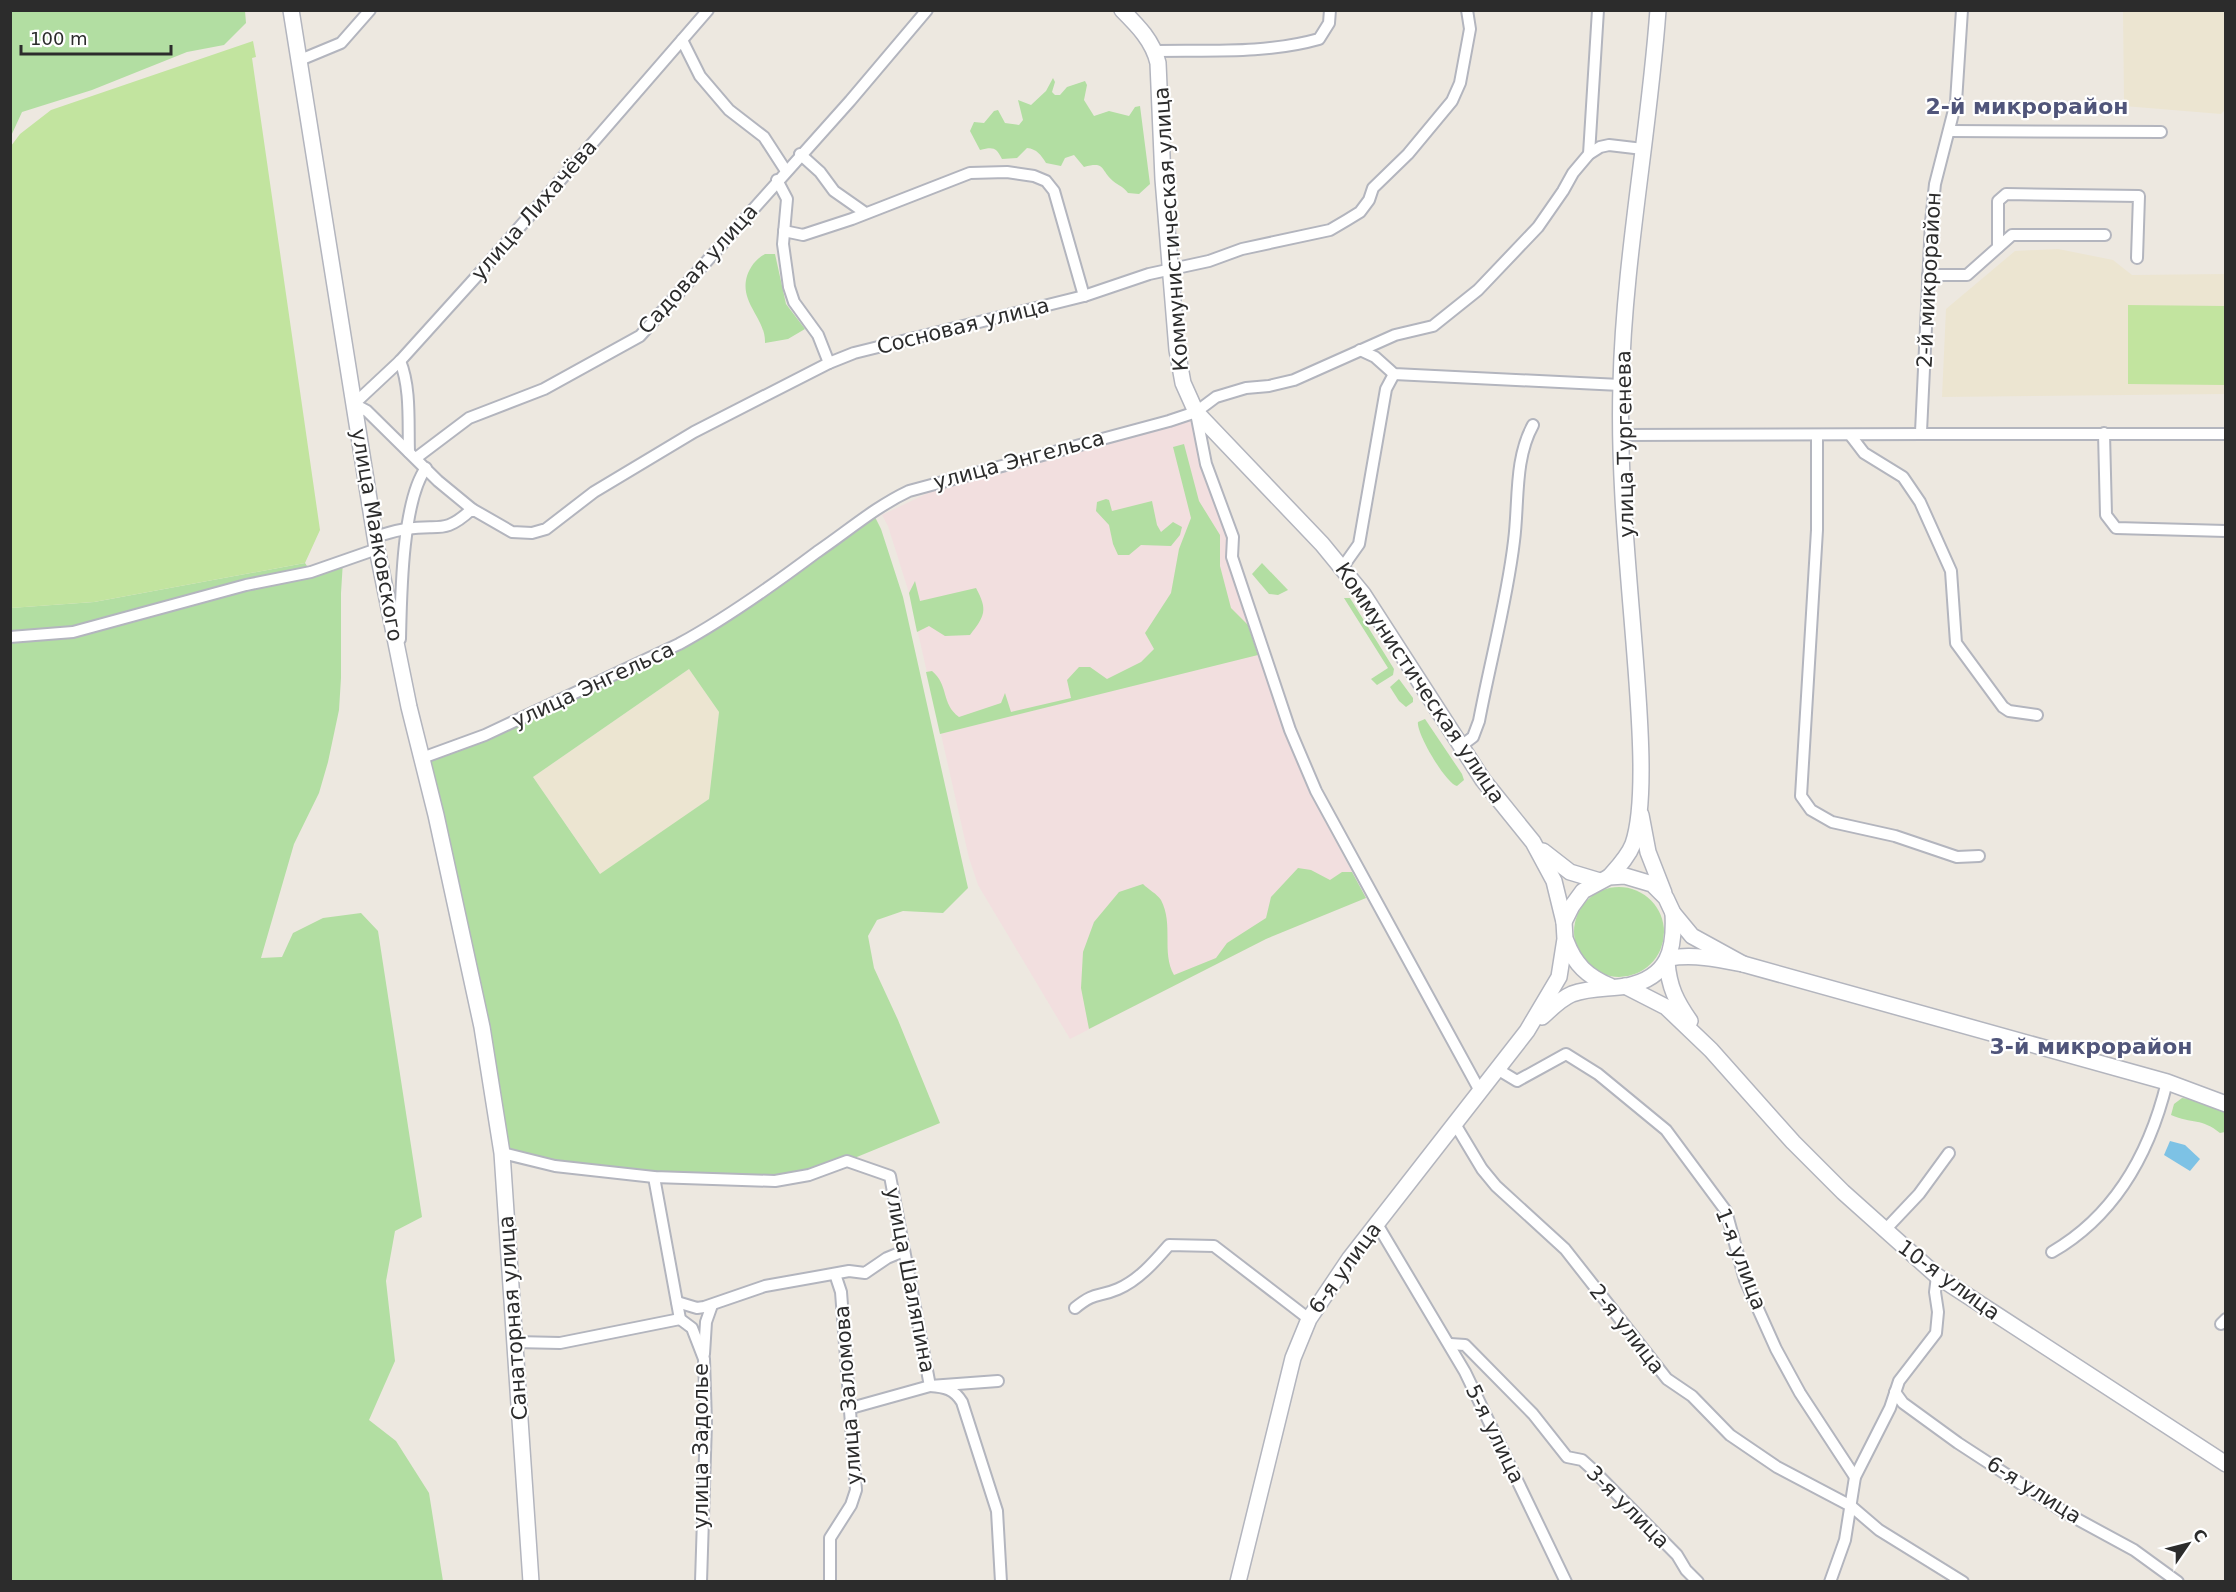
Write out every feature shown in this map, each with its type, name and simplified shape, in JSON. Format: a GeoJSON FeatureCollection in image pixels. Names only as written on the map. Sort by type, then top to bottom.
{"type":"FeatureCollection","features":[{"type":"Feature","properties":{"kind":"street","name":"улица Маяковского"},"geometry":{"type":"LineString","coordinates":[[291,10],[376,543],[399,660],[456,904],[487,1056]]}},
{"type":"Feature","properties":{"kind":"street"},"geometry":{"type":"LineString","coordinates":[[300,60],[340,43],[370,10]]}},
{"type":"Feature","properties":{"kind":"street","name":"улица Лихачёва"},"geometry":{"type":"LineString","coordinates":[[354,404],[400,361],[708,10]]}},
{"type":"Feature","properties":{"kind":"street","name":"Садовая улица"},"geometry":{"type":"LineString","coordinates":[[413,455],[469,418],[544,388],[640,336],[927,10]]}},
{"type":"Feature","properties":{"kind":"street"},"geometry":{"type":"LineString","coordinates":[[1122,10],[1148,38],[1155,51],[1254,50],[1305,43],[1318,39],[1329,23],[1330,10]]}},
{"type":"Feature","properties":{"kind":"street","name":"Сосновая улица"},"geometry":{"type":"LineString","coordinates":[[354,404],[367,411],[472,509],[512,532],[546,529],[594,492],[694,432],[829,363],[854,353],[1084,296],[1171,269],[1209,261],[1242,249],[1330,230],[1360,212],[1369,200],[1372,188],[1408,154],[1452,101],[1460,83],[1468,40],[1467,10]]}},
{"type":"Feature","properties":{"kind":"street"},"geometry":{"type":"LineString","coordinates":[[1589,154],[1598,10]]}},
{"type":"Feature","properties":{"kind":"street","name":"улица Тургенева"},"geometry":{"type":"LineString","coordinates":[[1605,879],[1626,858],[1633,844],[1639,806],[1639,730],[1620,385],[1658,10]]}},
{"type":"Feature","properties":{"kind":"street","name":"2-й микрорайон"},"geometry":{"type":"LineString","coordinates":[[1920,432],[1935,184],[1956,102],[1962,10]]}},
{"type":"Feature","properties":{"kind":"street"},"geometry":{"type":"LineString","coordinates":[[682,40],[706,84],[729,110],[765,137],[786,171]]}},
{"type":"Feature","properties":{"kind":"street","name":"Коммунистическая улица"},"geometry":{"type":"LineString","coordinates":[[1155,51],[1171,269],[1183,383],[1196,411],[1342,567],[1363,594],[1483,780],[1533,842],[1554,881],[1564,922]]}},
{"type":"Feature","properties":{"kind":"street"},"geometry":{"type":"LineString","coordinates":[[1950,131],[2161,132]]}},
{"type":"Feature","properties":{"kind":"street"},"geometry":{"type":"LineString","coordinates":[[1589,154],[1600,147],[1610,145],[1643,149]]}},
{"type":"Feature","properties":{"kind":"street"},"geometry":{"type":"LineString","coordinates":[[800,154],[820,171],[834,191],[864,212]]}},
{"type":"Feature","properties":{"kind":"street","name":"улица Энгельса"},"geometry":{"type":"LineString","coordinates":[[422,758],[484,735],[706,630],[818,552],[872,511],[909,491],[1196,411],[1216,397],[1246,388],[1269,386],[1294,380],[1395,335],[1433,326],[1478,290],[1538,227],[1573,173],[1589,154]]}},
{"type":"Feature","properties":{"kind":"street"},"geometry":{"type":"LineString","coordinates":[[784,231],[803,235],[852,219],[864,212],[889,205],[970,173],[1007,172],[1034,176],[1046,181],[1054,191],[1084,296]]}},
{"type":"Feature","properties":{"kind":"street"},"geometry":{"type":"LineString","coordinates":[[777,180],[787,199],[784,231],[789,287],[794,302],[818,335],[829,363]]}},
{"type":"Feature","properties":{"kind":"street"},"geometry":{"type":"LineString","coordinates":[[1998,247],[1998,201],[2006,195],[2139,196],[2137,258]]}},
{"type":"Feature","properties":{"kind":"street"},"geometry":{"type":"LineString","coordinates":[[1928,275],[1967,275],[2012,235],[2106,235]]}},
{"type":"Feature","properties":{"kind":"street"},"geometry":{"type":"LineString","coordinates":[[1359,350],[1375,357],[1394,374],[1620,385]]}},
{"type":"Feature","properties":{"kind":"street"},"geometry":{"type":"LineString","coordinates":[[400,361],[405,380],[413,455]]}},
{"type":"Feature","properties":{"kind":"street"},"geometry":{"type":"LineString","coordinates":[[1342,567],[1359,544],[1386,389],[1394,374]]}},
{"type":"Feature","properties":{"kind":"street"},"geometry":{"type":"LineString","coordinates":[[1196,411],[1206,464],[1233,537],[1232,557],[1290,730],[1316,791],[1480,1091]]}},
{"type":"Feature","properties":{"kind":"street"},"geometry":{"type":"LineString","coordinates":[[1461,746],[1473,737],[1479,721],[1514,543],[1521,462],[1526,436],[1533,424]]}},
{"type":"Feature","properties":{"kind":"street"},"geometry":{"type":"LineString","coordinates":[[1621,435],[1851,436],[1920,432],[2226,434]]}},
{"type":"Feature","properties":{"kind":"street"},"geometry":{"type":"LineString","coordinates":[[2104,433],[2106,515],[2116,528],[2226,531]]}},
{"type":"Feature","properties":{"kind":"street"},"geometry":{"type":"LineString","coordinates":[[1817,435],[1816,530],[1801,796],[1811,810],[1832,822],[1895,836],[1957,857],[1979,856]]}},
{"type":"Feature","properties":{"kind":"street"},"geometry":{"type":"LineString","coordinates":[[1851,436],[1864,453],[1903,477],[1920,502],[1949,562],[1954,634],[1960,651],[2003,707],[2009,711],[2037,715]]}},
{"type":"Feature","properties":{"kind":"street"},"geometry":{"type":"LineString","coordinates":[[399,660],[407,528],[414,488],[426,468]]}},
{"type":"Feature","properties":{"kind":"street"},"geometry":{"type":"LineString","coordinates":[[10,637],[73,632],[246,585],[311,572],[407,528],[442,529],[462,519],[472,509]]}},
{"type":"Feature","properties":{"kind":"street","name":"улица Тургенева"},"geometry":{"type":"LineString","coordinates":[[1639,806],[1648,852],[1666,898]]}},
{"type":"Feature","properties":{"kind":"street","name":"Коммунистическая улица"},"geometry":{"type":"LineString","coordinates":[[1533,842],[1570,872],[1605,879]]}},
{"type":"Feature","properties":{"kind":"street"},"geometry":{"type":"LineString","coordinates":[[1527,1031],[1559,977],[1565,939],[1564,922],[1572,906],[1583,891],[1605,879],[1625,876],[1652,884],[1666,898],[1673,912],[1692,936],[1743,964]]}},
{"type":"Feature","properties":{"kind":"street"},"geometry":{"type":"LineString","coordinates":[[1668,960],[1674,939],[1673,912]]}},
{"type":"Feature","properties":{"kind":"street"},"geometry":{"type":"LineString","coordinates":[[1565,939],[1573,959],[1589,976],[1618,986]]}},
{"type":"Feature","properties":{"kind":"street"},"geometry":{"type":"LineString","coordinates":[[1527,1031],[1560,1001],[1572,994],[1642,982],[1668,960],[1685,956],[1709,957],[1743,964],[2167,1082],[2226,1104]]}},
{"type":"Feature","properties":{"kind":"street","name":"10-я улица"},"geometry":{"type":"LineString","coordinates":[[1668,960],[1669,982],[1674,997],[1710,1050]]}},
{"type":"Feature","properties":{"kind":"street","name":"10-я улица"},"geometry":{"type":"LineString","coordinates":[[1618,986],[1666,1007],[1710,1050],[1793,1142],[1884,1231],[1937,1276],[2226,1464]]}},
{"type":"Feature","properties":{"kind":"street","name":"6-я улица"},"geometry":{"type":"LineString","coordinates":[[1238,1581],[1293,1358],[1309,1319],[1333,1281],[1527,1031]]}},
{"type":"Feature","properties":{"kind":"street","name":"1-я улица"},"geometry":{"type":"LineString","coordinates":[[1497,1069],[1517,1081],[1566,1054],[1598,1074],[1666,1130],[1726,1211],[1745,1280],[1776,1348],[1800,1393],[1856,1477]]}},
{"type":"Feature","properties":{"kind":"street","name":"Санаторная улица"},"geometry":{"type":"LineString","coordinates":[[487,1056],[502,1154],[531,1581]]}},
{"type":"Feature","properties":{"kind":"street"},"geometry":{"type":"LineString","coordinates":[[2052,1252],[2071,1241],[2103,1213],[2127,1181],[2148,1143],[2167,1082]]}},
{"type":"Feature","properties":{"kind":"street","name":"2-я улица"},"geometry":{"type":"LineString","coordinates":[[1455,1124],[1482,1169],[1496,1186],[1565,1249],[1667,1379],[1692,1396],[1730,1435],[1777,1467],[1851,1506],[1879,1530],[1963,1581]]}},
{"type":"Feature","properties":{"kind":"street"},"geometry":{"type":"LineString","coordinates":[[1884,1231],[1919,1194],[1949,1153]]}},
{"type":"Feature","properties":{"kind":"street"},"geometry":{"type":"LineString","coordinates":[[502,1154],[555,1166],[654,1177]]}},
{"type":"Feature","properties":{"kind":"street","name":"улица Шаляпина"},"geometry":{"type":"LineString","coordinates":[[654,1177],[775,1180],[808,1175],[847,1161],[890,1176],[930,1386],[943,1387],[956,1392],[962,1402],[997,1511],[1002,1581]]}},
{"type":"Feature","properties":{"kind":"street","name":"улица Задолье"},"geometry":{"type":"LineString","coordinates":[[654,1177],[680,1319],[692,1328],[704,1359],[706,1423],[701,1581]]}},
{"type":"Feature","properties":{"kind":"street","name":"5-я улица"},"geometry":{"type":"LineString","coordinates":[[1377,1224],[1450,1344],[1566,1581]]}},
{"type":"Feature","properties":{"kind":"street"},"geometry":{"type":"LineString","coordinates":[[1075,1308],[1091,1295],[1118,1289],[1148,1269],[1169,1245],[1214,1246],[1309,1319]]}},
{"type":"Feature","properties":{"kind":"street"},"geometry":{"type":"LineString","coordinates":[[677,1302],[697,1308],[765,1286],[849,1271],[865,1273],[887,1258],[904,1251]]}},
{"type":"Feature","properties":{"kind":"street","name":"улица Заломова"},"geometry":{"type":"LineString","coordinates":[[830,1581],[830,1539],[851,1505],[856,1490],[841,1292],[836,1274]]}},
{"type":"Feature","properties":{"kind":"street"},"geometry":{"type":"LineString","coordinates":[[1830,1581],[1845,1540],[1856,1477],[1899,1381],[1936,1333],[1937,1276]]}},
{"type":"Feature","properties":{"kind":"street"},"geometry":{"type":"LineString","coordinates":[[704,1359],[706,1322],[712,1305]]}},
{"type":"Feature","properties":{"kind":"street"},"geometry":{"type":"LineString","coordinates":[[515,1342],[560,1343],[680,1319]]}},
{"type":"Feature","properties":{"kind":"street","name":"3-я улица"},"geometry":{"type":"LineString","coordinates":[[1450,1344],[1465,1345],[1533,1414],[1567,1456],[1582,1460],[1592,1469],[1677,1555],[1686,1570],[1698,1581]]}},
{"type":"Feature","properties":{"kind":"street"},"geometry":{"type":"LineString","coordinates":[[851,1408],[930,1386],[998,1381]]}},
{"type":"Feature","properties":{"kind":"street","name":"6-я улица"},"geometry":{"type":"LineString","coordinates":[[1895,1392],[1903,1403],[1958,1443],[2064,1512],[2134,1550],[2178,1581]]}},
{"type":"Feature","properties":{"kind":"shaded area"},"geometry":{"type":"Polygon","coordinates":[[[2123,11],[2225,11],[2225,110],[2221,114],[2124,106],[2123,11]]]}},
{"type":"Feature","properties":{"kind":"shaded area"},"geometry":{"type":"Polygon","coordinates":[[[2058,249],[2113,260],[2132,275],[2225,274],[2225,394],[1942,397],[1946,309],[2015,251],[2058,249]]]}},
{"type":"Feature","properties":{"kind":"shaded area"},"geometry":{"type":"Polygon","coordinates":[[[1191,421],[1200,465],[1227,538],[1226,558],[1285,732],[1310,794],[1366,898],[1266,939],[1070,1039],[978,885],[969,858],[909,593],[888,526],[882,515],[932,491],[1191,421]]]}},
{"type":"Feature","properties":{"kind":"shaded area"},"geometry":{"type":"Polygon","coordinates":[[[689,669],[719,712],[709,799],[601,875],[533,777],[689,669]]]}},
{"type":"Feature","properties":{"kind":"green space"},"geometry":{"type":"Polygon","coordinates":[[[11,10],[245,11],[246,23],[224,45],[187,52],[92,90],[22,112],[11,136],[11,10]]]}},
{"type":"Feature","properties":{"kind":"green space"},"geometry":{"type":"Polygon","coordinates":[[[253,41],[256,57],[252,58],[320,530],[305,563],[94,602],[11,608],[11,146],[20,134],[51,110],[253,41]]]}},
{"type":"Feature","properties":{"kind":"green space"},"geometry":{"type":"Polygon","coordinates":[[[1053,78],[1055,82],[1052,92],[1055,95],[1060,95],[1067,87],[1085,81],[1087,85],[1084,100],[1094,116],[1109,111],[1129,116],[1135,107],[1140,106],[1150,184],[1139,194],[1128,193],[1099,166],[1084,167],[1074,155],[1065,158],[1061,166],[1046,163],[1038,153],[1027,148],[1017,158],[1002,159],[994,149],[980,150],[970,131],[974,122],[984,123],[994,111],[998,110],[1005,123],[1019,125],[1023,120],[1018,100],[1031,105],[1046,91],[1053,78]]]}},
{"type":"Feature","properties":{"kind":"green space"},"geometry":{"type":"Polygon","coordinates":[[[765,254],[775,254],[786,304],[805,329],[788,339],[765,343],[761,326],[749,302],[746,286],[747,276],[752,266],[765,254]]]}},
{"type":"Feature","properties":{"kind":"green space"},"geometry":{"type":"Polygon","coordinates":[[[2128,305],[2225,306],[2225,385],[2128,384],[2128,305]]]}},
{"type":"Feature","properties":{"kind":"green space"},"geometry":{"type":"Polygon","coordinates":[[[1184,444],[1199,501],[1220,535],[1220,566],[1231,608],[1248,625],[1258,655],[940,734],[926,672],[932,671],[937,676],[953,712],[959,717],[1001,703],[1005,693],[1011,712],[1071,698],[1067,680],[1079,667],[1090,667],[1107,679],[1141,662],[1154,649],[1145,633],[1171,593],[1179,549],[1191,518],[1173,447],[1184,444]]]}},
{"type":"Feature","properties":{"kind":"green space"},"geometry":{"type":"Polygon","coordinates":[[[1109,500],[1112,511],[1152,501],[1157,525],[1161,532],[1173,522],[1182,527],[1180,535],[1171,546],[1141,545],[1129,555],[1118,555],[1109,525],[1096,511],[1097,502],[1109,500]]]}},
{"type":"Feature","properties":{"kind":"green space"},"geometry":{"type":"Polygon","coordinates":[[[872,511],[881,529],[903,597],[968,888],[943,913],[903,911],[877,920],[868,936],[874,968],[940,1123],[825,1170],[791,1178],[654,1177],[502,1153],[422,758],[679,644],[872,511]],[[689,669],[533,777],[600,874],[709,799],[719,712],[689,669]]]}},
{"type":"Feature","properties":{"kind":"green space"},"geometry":{"type":"Polygon","coordinates":[[[343,561],[339,710],[319,793],[294,844],[261,958],[282,957],[293,933],[323,918],[361,913],[378,931],[422,1217],[395,1231],[386,1281],[395,1361],[369,1420],[396,1441],[429,1493],[443,1581],[11,1581],[10,608],[94,602],[305,563],[311,572],[343,561]]]}},
{"type":"Feature","properties":{"kind":"green space"},"geometry":{"type":"Polygon","coordinates":[[[1262,563],[1288,590],[1278,595],[1269,594],[1252,574],[1262,563]]]}},
{"type":"Feature","properties":{"kind":"green space"},"geometry":{"type":"Polygon","coordinates":[[[915,581],[920,601],[976,588],[982,602],[983,613],[970,635],[945,636],[929,626],[917,632],[909,593],[915,581]]]}},
{"type":"Feature","properties":{"kind":"green space"},"geometry":{"type":"Polygon","coordinates":[[[1344,598],[1350,598],[1394,669],[1393,675],[1377,685],[1371,679],[1388,668],[1344,598]]]}},
{"type":"Feature","properties":{"kind":"green space"},"geometry":{"type":"Polygon","coordinates":[[[1399,679],[1413,698],[1413,702],[1406,707],[1390,687],[1399,679]]]}},
{"type":"Feature","properties":{"kind":"green space"},"geometry":{"type":"Polygon","coordinates":[[[1425,719],[1462,774],[1464,780],[1457,786],[1439,768],[1427,747],[1418,722],[1425,719]]]}},
{"type":"Feature","properties":{"kind":"green space"},"geometry":{"type":"Polygon","coordinates":[[[1298,868],[1311,870],[1330,880],[1342,872],[1352,872],[1366,898],[1266,939],[1089,1029],[1081,988],[1083,952],[1094,922],[1119,892],[1143,884],[1161,900],[1167,919],[1168,957],[1174,975],[1216,958],[1227,943],[1266,918],[1271,897],[1298,868]]]}},
{"type":"Feature","properties":{"kind":"green space"},"geometry":{"type":"Polygon","coordinates":[[[1610,887],[1628,887],[1644,894],[1657,907],[1664,923],[1664,941],[1657,957],[1644,970],[1628,977],[1610,977],[1594,970],[1581,957],[1574,941],[1574,923],[1581,907],[1594,894],[1610,887]]]}},
{"type":"Feature","properties":{"kind":"green space"},"geometry":{"type":"Polygon","coordinates":[[[2182,1098],[2207,1101],[2225,1110],[2225,1132],[2220,1133],[2208,1125],[2171,1115],[2174,1104],[2182,1098]]]}},
{"type":"Feature","properties":{"kind":"water"},"geometry":{"type":"Polygon","coordinates":[[[2170,1141],[2185,1145],[2200,1159],[2190,1171],[2164,1155],[2170,1141]]]}},
{"type":"Feature","properties":{"kind":"district","name":"2-й микрорайон"},"geometry":{"type":"Point","coordinates":[2027,106]}},
{"type":"Feature","properties":{"kind":"district","name":"3-й микрорайон"},"geometry":{"type":"Point","coordinates":[2091,1046]}}]}
